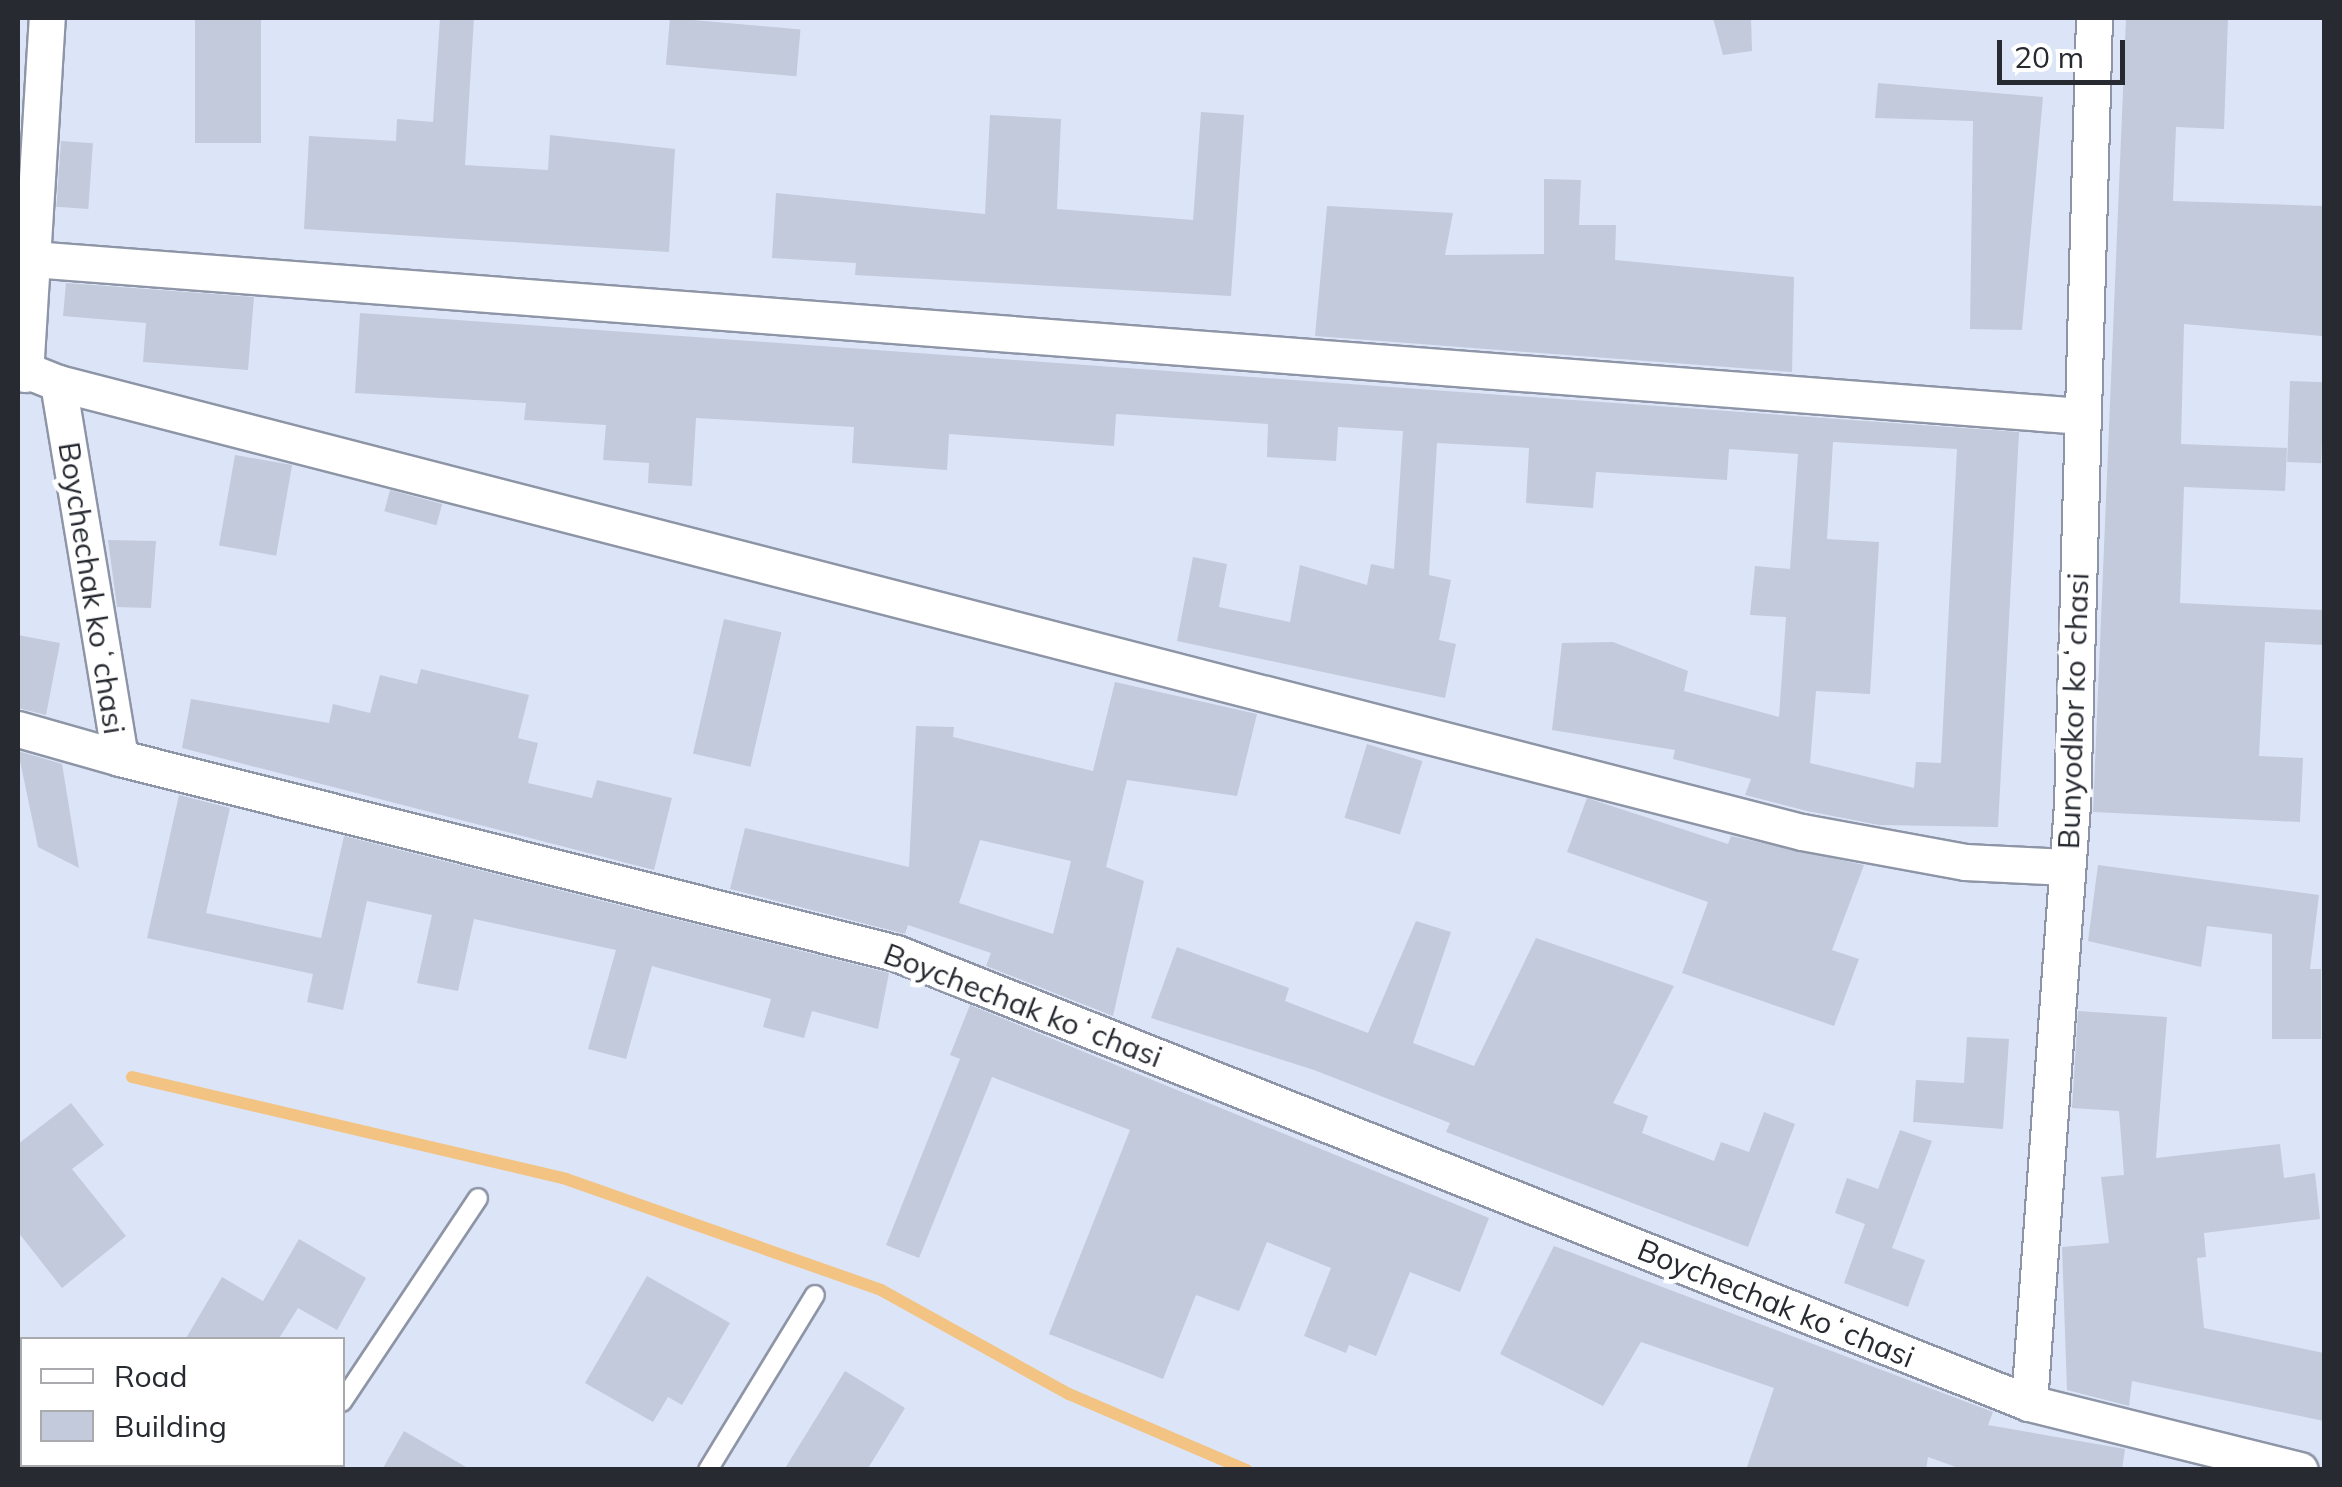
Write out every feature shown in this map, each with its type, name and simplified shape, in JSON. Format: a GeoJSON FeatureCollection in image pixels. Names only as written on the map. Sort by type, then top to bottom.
{"type":"FeatureCollection","features":[{"type":"Feature","properties":{"kind":"street","name":"Boychechak koʻchasi"},"geometry":{"type":"LineString","coordinates":[[47,18],[32,259],[34,375],[120,758],[896,953],[2029,1403],[2300,1470]]}},
{"type":"Feature","properties":{"kind":"street","name":"Bunyodkor koʻchasi"},"geometry":{"type":"LineString","coordinates":[[2029,1403],[2067,867],[2094,18]]}},
{"type":"Feature","properties":{"kind":"street"},"geometry":{"type":"LineString","coordinates":[[32,259],[2082,416]]}},
{"type":"Feature","properties":{"kind":"street"},"geometry":{"type":"LineString","coordinates":[[34,375],[1802,832],[1965,862],[2067,867]]}},
{"type":"Feature","properties":{"kind":"street"},"geometry":{"type":"LineString","coordinates":[[18,729],[120,758]]}},
{"type":"Feature","properties":{"kind":"lane"},"geometry":{"type":"LineString","coordinates":[[345,1398],[478,1198]]}},
{"type":"Feature","properties":{"kind":"lane"},"geometry":{"type":"LineString","coordinates":[[708,1470],[815,1295]]}},
{"type":"Feature","properties":{"kind":"building"},"geometry":{"type":"Polygon","coordinates":[[[195,18],[261,18],[261,143],[195,143],[195,18]]]}},
{"type":"Feature","properties":{"kind":"building"},"geometry":{"type":"Polygon","coordinates":[[[440,18],[474,18],[465,165],[548,170],[550,135],[675,149],[669,252],[304,229],[309,136],[396,141],[397,119],[433,122],[440,18]]]}},
{"type":"Feature","properties":{"kind":"building"},"geometry":{"type":"Polygon","coordinates":[[[670,18],[801,29],[796,76],[666,65],[670,18]]]}},
{"type":"Feature","properties":{"kind":"building"},"geometry":{"type":"Polygon","coordinates":[[[1713,18],[1751,18],[1752,51],[1723,55],[1713,18]]]}},
{"type":"Feature","properties":{"kind":"building"},"geometry":{"type":"Polygon","coordinates":[[[2126,18],[2228,18],[2224,129],[2176,127],[2173,201],[2324,206],[2322,336],[2184,324],[2181,444],[2287,448],[2285,491],[2184,487],[2180,603],[2324,610],[2324,645],[2265,642],[2259,756],[2303,758],[2300,822],[2093,812],[2126,18]]]}},
{"type":"Feature","properties":{"kind":"building"},"geometry":{"type":"Polygon","coordinates":[[[1878,83],[2043,97],[2022,330],[1970,329],[1973,121],[1875,118],[1878,83]]]}},
{"type":"Feature","properties":{"kind":"building"},"geometry":{"type":"Polygon","coordinates":[[[1201,112],[1244,115],[1231,296],[855,275],[856,263],[772,258],[776,193],[985,214],[990,115],[1061,119],[1057,209],[1193,220],[1201,112]]]}},
{"type":"Feature","properties":{"kind":"building"},"geometry":{"type":"Polygon","coordinates":[[[61,141],[93,143],[88,209],[56,207],[61,141]]]}},
{"type":"Feature","properties":{"kind":"building"},"geometry":{"type":"Polygon","coordinates":[[[1544,179],[1581,180],[1579,225],[1616,225],[1615,260],[1794,277],[1792,372],[1315,336],[1327,206],[1453,213],[1445,255],[1544,254],[1544,179]]]}},
{"type":"Feature","properties":{"kind":"building"},"geometry":{"type":"Polygon","coordinates":[[[66,283],[254,297],[248,370],[143,362],[146,323],[63,316],[66,283]]]}},
{"type":"Feature","properties":{"kind":"building"},"geometry":{"type":"Polygon","coordinates":[[[360,313],[2019,432],[1998,827],[1879,825],[1807,811],[1745,795],[1751,779],[1673,759],[1675,750],[1552,730],[1562,643],[1613,642],[1688,671],[1684,691],[1779,717],[1786,617],[1750,615],[1755,566],[1790,569],[1798,454],[1729,449],[1727,480],[1596,472],[1593,508],[1526,503],[1529,448],[1437,443],[1429,575],[1451,580],[1439,640],[1456,644],[1445,698],[1177,641],[1193,557],[1227,564],[1219,607],[1290,622],[1300,565],[1367,585],[1371,564],[1394,569],[1403,431],[1338,427],[1336,461],[1267,457],[1268,424],[1116,414],[1114,446],[949,434],[947,470],[852,463],[854,427],[696,418],[692,486],[648,483],[649,463],[603,460],[606,425],[524,420],[526,403],[355,393],[360,313]],[[1833,442],[1827,539],[1879,542],[1870,694],[1816,691],[1810,763],[1914,788],[1916,762],[1941,763],[1957,449],[1833,442]]]}},
{"type":"Feature","properties":{"kind":"building"},"geometry":{"type":"Polygon","coordinates":[[[2290,381],[2324,382],[2321,463],[2287,462],[2290,381]]]}},
{"type":"Feature","properties":{"kind":"building"},"geometry":{"type":"Polygon","coordinates":[[[235,455],[292,465],[276,556],[219,546],[235,455]]]}},
{"type":"Feature","properties":{"kind":"building"},"geometry":{"type":"Polygon","coordinates":[[[390,490],[442,504],[436,525],[384,511],[390,490]]]}},
{"type":"Feature","properties":{"kind":"building"},"geometry":{"type":"Polygon","coordinates":[[[108,540],[156,541],[151,608],[117,607],[108,540]]]}},
{"type":"Feature","properties":{"kind":"building"},"geometry":{"type":"Polygon","coordinates":[[[724,619],[781,632],[750,767],[693,753],[724,619]]]}},
{"type":"Feature","properties":{"kind":"building"},"geometry":{"type":"Polygon","coordinates":[[[18,635],[60,643],[46,715],[18,708],[18,635]]]}},
{"type":"Feature","properties":{"kind":"building"},"geometry":{"type":"Polygon","coordinates":[[[421,669],[529,695],[518,738],[538,743],[528,783],[592,798],[597,780],[672,798],[654,870],[182,748],[191,699],[329,723],[333,704],[370,713],[380,675],[417,684],[421,669]]]}},
{"type":"Feature","properties":{"kind":"building"},"geometry":{"type":"Polygon","coordinates":[[[1115,682],[1257,714],[1237,796],[1127,780],[1106,867],[1144,881],[1113,1016],[986,966],[991,953],[908,925],[905,934],[730,889],[745,828],[909,867],[916,726],[954,727],[953,737],[1093,771],[1115,682]],[[980,840],[959,903],[1053,934],[1071,861],[980,840]]]}},
{"type":"Feature","properties":{"kind":"building"},"geometry":{"type":"Polygon","coordinates":[[[1367,744],[1422,761],[1400,835],[1344,818],[1367,744]]]}},
{"type":"Feature","properties":{"kind":"building"},"geometry":{"type":"Polygon","coordinates":[[[18,751],[62,764],[79,868],[38,847],[18,751]]]}},
{"type":"Feature","properties":{"kind":"building"},"geometry":{"type":"Polygon","coordinates":[[[179,795],[230,808],[206,913],[321,938],[344,836],[889,973],[878,1029],[812,1011],[804,1038],[763,1027],[771,999],[652,966],[626,1059],[588,1049],[616,950],[474,919],[458,991],[417,983],[432,915],[367,901],[343,1010],[307,1002],[313,974],[147,938],[179,795]]]}},
{"type":"Feature","properties":{"kind":"building"},"geometry":{"type":"Polygon","coordinates":[[[1587,798],[1728,844],[1731,836],[1864,865],[1832,950],[1859,959],[1834,1026],[1682,973],[1708,902],[1567,852],[1587,798]]]}},
{"type":"Feature","properties":{"kind":"building"},"geometry":{"type":"Polygon","coordinates":[[[2098,865],[2319,895],[2310,969],[2321,969],[2321,1039],[2272,1039],[2272,934],[2207,926],[2201,967],[2088,941],[2098,865]]]}},
{"type":"Feature","properties":{"kind":"building"},"geometry":{"type":"Polygon","coordinates":[[[1416,921],[1451,932],[1413,1043],[1474,1066],[1536,938],[1674,986],[1613,1103],[1648,1116],[1642,1133],[1714,1161],[1721,1142],[1749,1152],[1764,1112],[1795,1124],[1748,1247],[1446,1132],[1450,1123],[1314,1070],[1151,1018],[1177,947],[1289,988],[1285,1001],[1368,1033],[1416,921]]]}},
{"type":"Feature","properties":{"kind":"building"},"geometry":{"type":"Polygon","coordinates":[[[970,1005],[1489,1218],[1460,1292],[1410,1272],[1376,1356],[1349,1345],[1346,1353],[1304,1336],[1331,1268],[1267,1242],[1239,1311],[1196,1295],[1163,1379],[1049,1334],[1130,1130],[992,1077],[919,1258],[886,1245],[960,1059],[950,1055],[970,1005]]]}},
{"type":"Feature","properties":{"kind":"building"},"geometry":{"type":"Polygon","coordinates":[[[2078,1011],[2167,1017],[2156,1158],[2280,1144],[2284,1178],[2315,1173],[2320,1219],[2204,1233],[2206,1257],[2197,1258],[2204,1328],[2324,1353],[2324,1421],[2132,1381],[2129,1406],[2067,1390],[2062,1247],[2109,1243],[2101,1177],[2124,1175],[2119,1111],[2072,1108],[2078,1011]]]}},
{"type":"Feature","properties":{"kind":"building"},"geometry":{"type":"Polygon","coordinates":[[[1967,1037],[2009,1039],[2003,1129],[1913,1122],[1916,1080],[1964,1083],[1967,1037]]]}},
{"type":"Feature","properties":{"kind":"building"},"geometry":{"type":"Polygon","coordinates":[[[71,1103],[104,1145],[72,1169],[126,1236],[62,1288],[18,1232],[18,1144],[71,1103]]]}},
{"type":"Feature","properties":{"kind":"building"},"geometry":{"type":"Polygon","coordinates":[[[1900,1130],[1932,1141],[1892,1248],[1925,1260],[1908,1307],[1844,1283],[1865,1224],[1835,1213],[1847,1178],[1878,1189],[1900,1130]]]}},
{"type":"Feature","properties":{"kind":"building"},"geometry":{"type":"Polygon","coordinates":[[[299,1239],[366,1278],[337,1330],[298,1308],[280,1337],[187,1337],[222,1277],[263,1301],[299,1239]]]}},
{"type":"Feature","properties":{"kind":"building"},"geometry":{"type":"Polygon","coordinates":[[[1554,1246],[1993,1412],[1988,1425],[2125,1449],[2122,1470],[1964,1470],[1928,1457],[1926,1470],[1746,1470],[1774,1388],[1641,1342],[1603,1406],[1500,1354],[1554,1246]]]}},
{"type":"Feature","properties":{"kind":"building"},"geometry":{"type":"Polygon","coordinates":[[[647,1276],[730,1323],[682,1405],[668,1397],[653,1422],[585,1383],[647,1276]]]}},
{"type":"Feature","properties":{"kind":"building"},"geometry":{"type":"Polygon","coordinates":[[[845,1371],[905,1408],[867,1470],[784,1470],[845,1371]]]}},
{"type":"Feature","properties":{"kind":"building"},"geometry":{"type":"Polygon","coordinates":[[[404,1431],[471,1470],[382,1470],[404,1431]]]}},
{"type":"Feature","properties":{"kind":"waterway"},"geometry":{"type":"LineString","coordinates":[[132,1077],[566,1179],[881,1290],[1069,1394],[1246,1470]]}}]}
